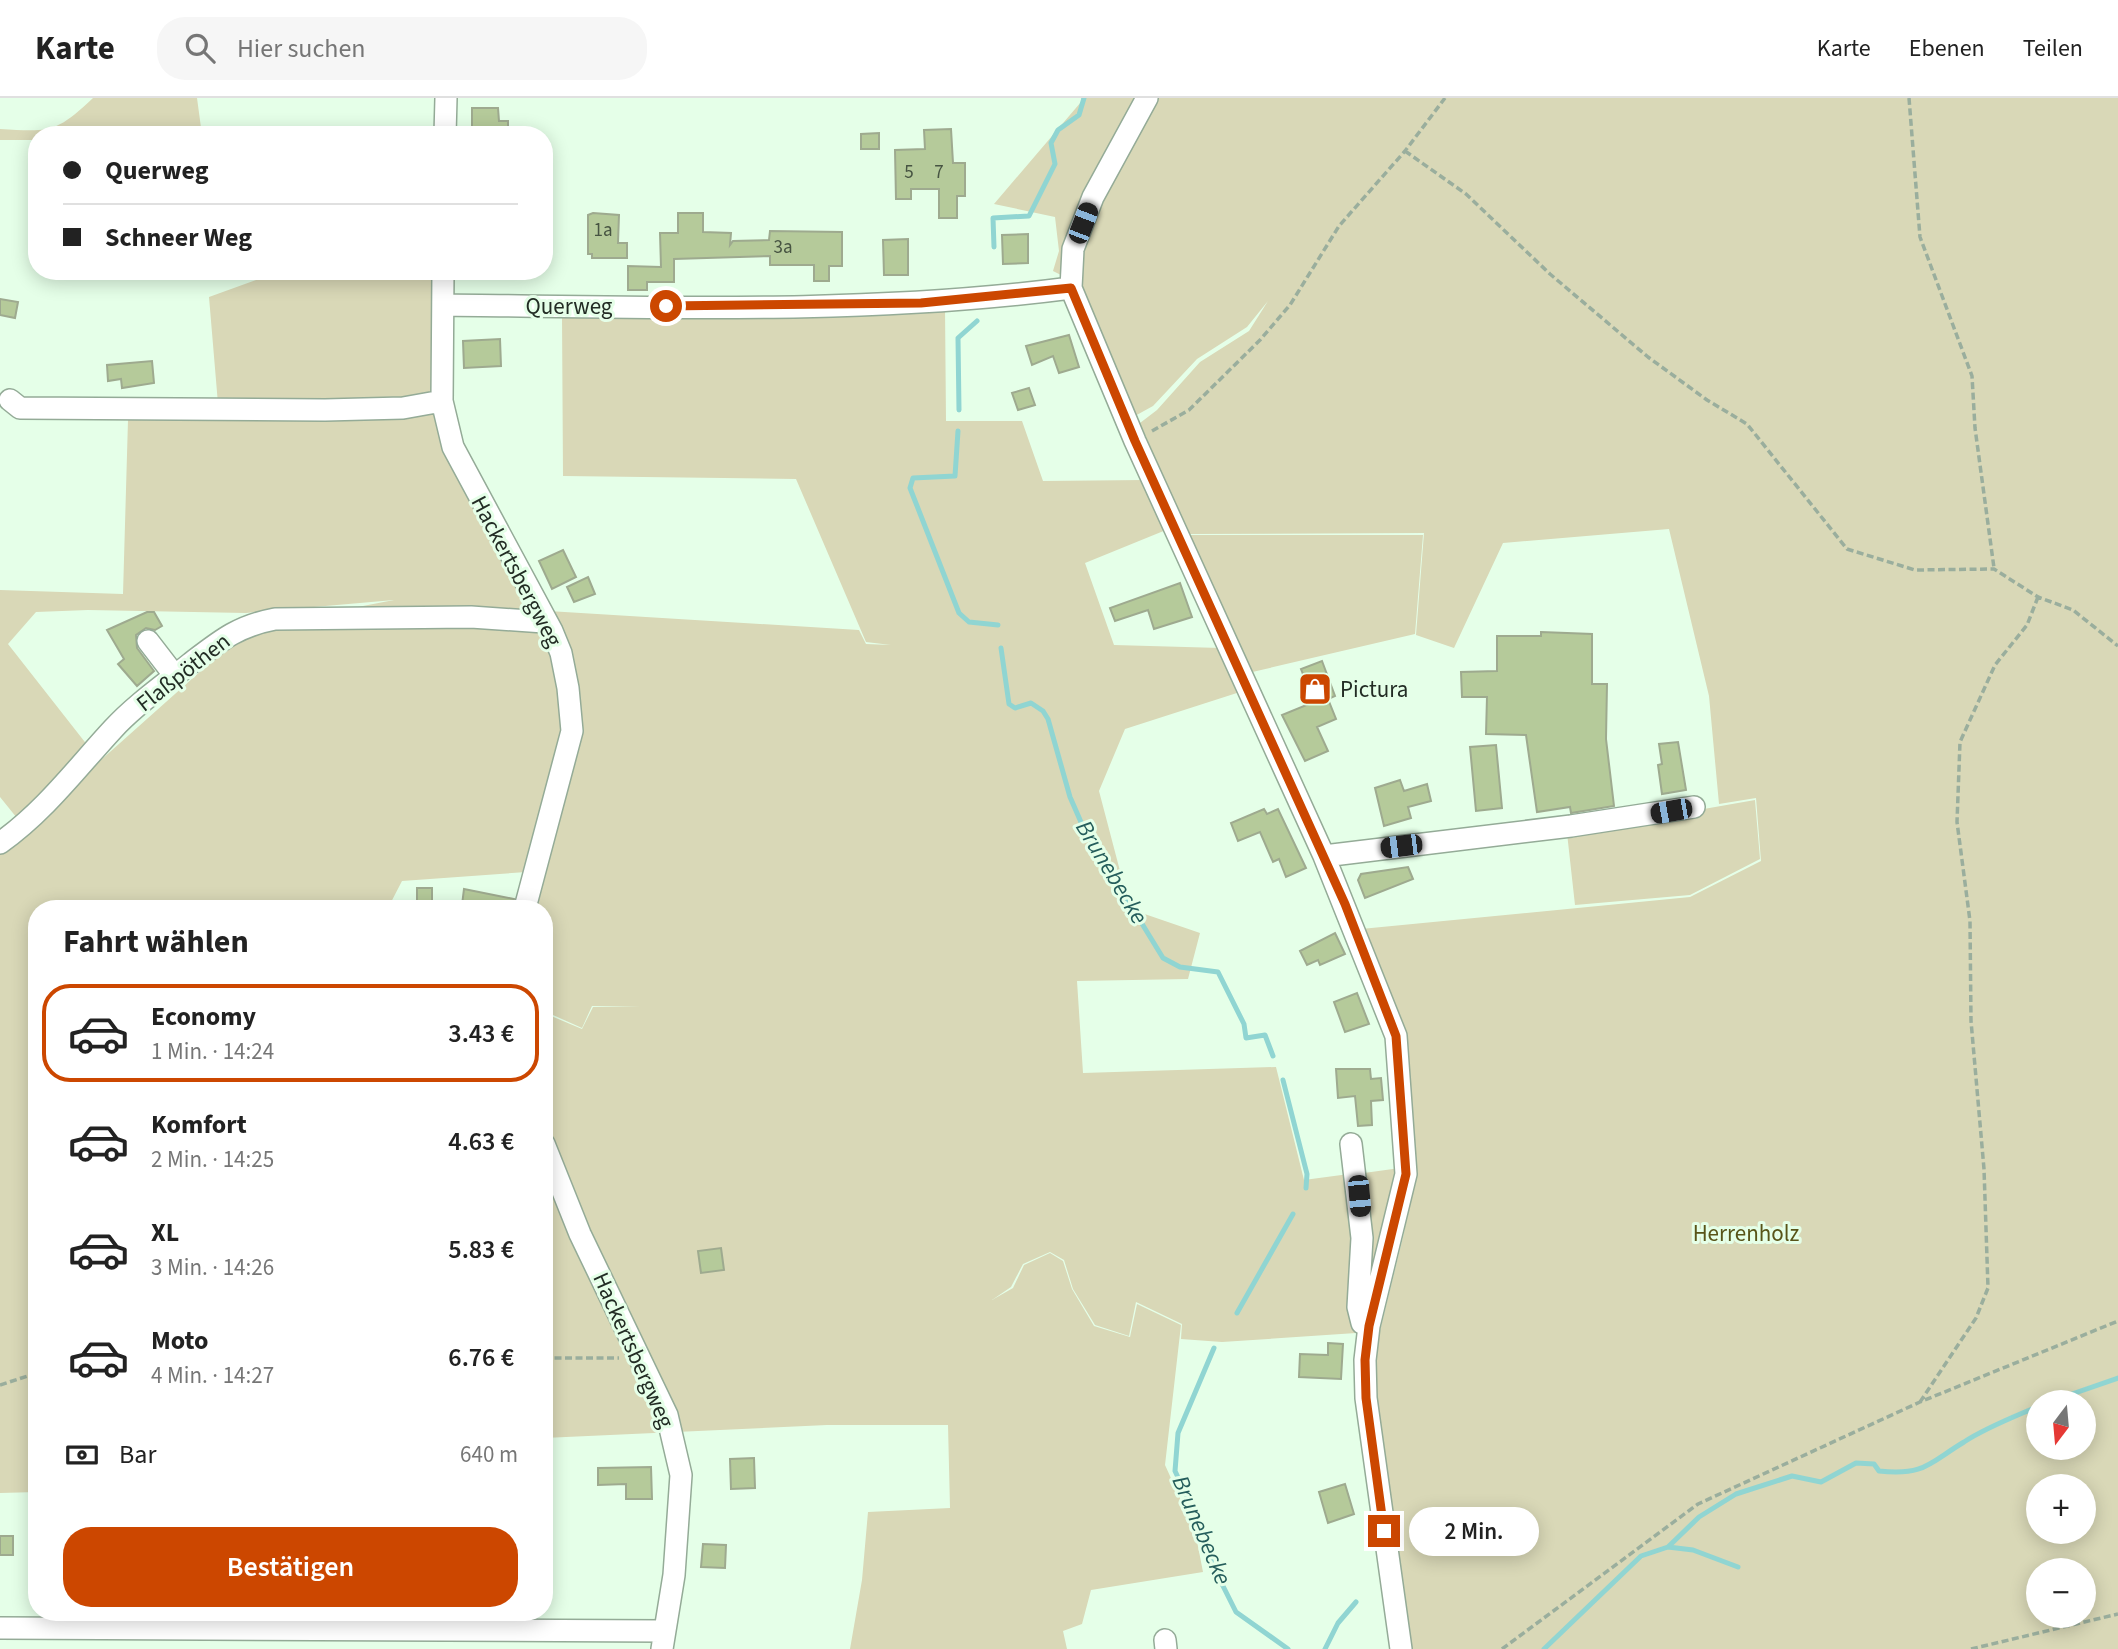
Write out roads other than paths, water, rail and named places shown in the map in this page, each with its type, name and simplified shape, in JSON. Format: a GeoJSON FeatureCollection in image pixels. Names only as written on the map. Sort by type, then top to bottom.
{"type":"FeatureCollection","features":[{"type":"Feature","properties":{"kind":"street"},"geometry":{"type":"LineString","coordinates":[[445,126],[446,98]]}},
{"type":"Feature","properties":{"kind":"street"},"geometry":{"type":"LineString","coordinates":[[1147,98],[1093,197],[1073,249],[1071,288],[1135,441],[1324,856],[1396,1036],[1406,1174],[1369,1326],[1365,1360],[1366,1398],[1401,1649]]}},
{"type":"Feature","properties":{"kind":"street","name":"Hackertsbergweg"},"geometry":{"type":"LineString","coordinates":[[443,280],[442,401],[453,447],[561,653],[572,731],[527,900]]}},
{"type":"Feature","properties":{"kind":"street","name":"Querweg"},"geometry":{"type":"LineString","coordinates":[[443,305],[769,306],[921,303],[1071,288]]}},
{"type":"Feature","properties":{"kind":"street"},"geometry":{"type":"LineString","coordinates":[[10,400],[20,408],[240,411],[403,408],[442,401]]}},
{"type":"Feature","properties":{"kind":"street","name":"Flaßpöthen"},"geometry":{"type":"LineString","coordinates":[[0,843],[21,828],[74,777],[114,727],[227,636],[247,625],[275,619],[471,617],[544,622]]}},
{"type":"Feature","properties":{"kind":"street"},"geometry":{"type":"LineString","coordinates":[[148,641],[175,676]]}},
{"type":"Feature","properties":{"kind":"street"},"geometry":{"type":"LineString","coordinates":[[1324,856],[1694,807]]}},
{"type":"Feature","properties":{"kind":"street"},"geometry":{"type":"LineString","coordinates":[[1351,1144],[1362,1238],[1358,1307],[1362,1323],[1369,1326]]}},
{"type":"Feature","properties":{"kind":"street","name":"Hackertsbergweg"},"geometry":{"type":"LineString","coordinates":[[553,1166],[580,1234],[667,1415],[681,1475],[674,1575],[663,1640]]}},
{"type":"Feature","properties":{"kind":"street"},"geometry":{"type":"LineString","coordinates":[[0,1629],[663,1640]]}},
{"type":"Feature","properties":{"kind":"waterway"},"geometry":{"type":"LineString","coordinates":[[994,247],[993,218],[1029,216],[1055,164],[1051,143],[1058,130],[1079,115],[1084,98]]}},
{"type":"Feature","properties":{"kind":"waterway"},"geometry":{"type":"LineString","coordinates":[[959,410],[958,338],[977,321]]}},
{"type":"Feature","properties":{"kind":"waterway","name":"Brunebecke"},"geometry":{"type":"LineString","coordinates":[[958,431],[955,476],[913,478],[910,488],[959,613],[969,622],[998,625]]}},
{"type":"Feature","properties":{"kind":"waterway","name":"Brunebecke"},"geometry":{"type":"LineString","coordinates":[[1001,648],[1009,704],[1015,708],[1031,703],[1043,711],[1048,719],[1070,797],[1084,829],[1163,958],[1180,967],[1218,972],[1244,1024],[1246,1038],[1265,1035],[1273,1056]]}},
{"type":"Feature","properties":{"kind":"waterway","name":"Brunebecke"},"geometry":{"type":"LineString","coordinates":[[1283,1080],[1307,1174],[1306,1188]]}},
{"type":"Feature","properties":{"kind":"waterway","name":"Brunebecke"},"geometry":{"type":"LineString","coordinates":[[1237,1313],[1293,1214]]}},
{"type":"Feature","properties":{"kind":"waterway","name":"Brunebecke"},"geometry":{"type":"LineString","coordinates":[[1214,1348],[1178,1433],[1175,1471],[1202,1528],[1212,1564],[1236,1612],[1288,1649]]}},
{"type":"Feature","properties":{"kind":"waterway"},"geometry":{"type":"LineString","coordinates":[[2084,1390],[2118,1378]]}},
{"type":"Feature","properties":{"kind":"waterway"},"geometry":{"type":"LineString","coordinates":[[1544,1649],[1641,1556],[1668,1547],[1699,1517],[1736,1494],[1792,1476],[1821,1482],[1856,1463],[1874,1464],[1879,1471],[1917,1470],[1982,1432],[2026,1411]]}},
{"type":"Feature","properties":{"kind":"waterway"},"geometry":{"type":"LineString","coordinates":[[1668,1547],[1693,1550],[1738,1567]]}},
{"type":"Feature","properties":{"kind":"waterway"},"geometry":{"type":"LineString","coordinates":[[1325,1649],[1338,1623],[1356,1602]]}},
{"type":"Feature","properties":{"kind":"place","name":"Pictura"},"geometry":{"type":"Point","coordinates":[1315,689]}},
{"type":"Feature","properties":{"kind":"park label","name":"Herrenholz"},"geometry":{"type":"Point","coordinates":[1746,1233]}}]}
